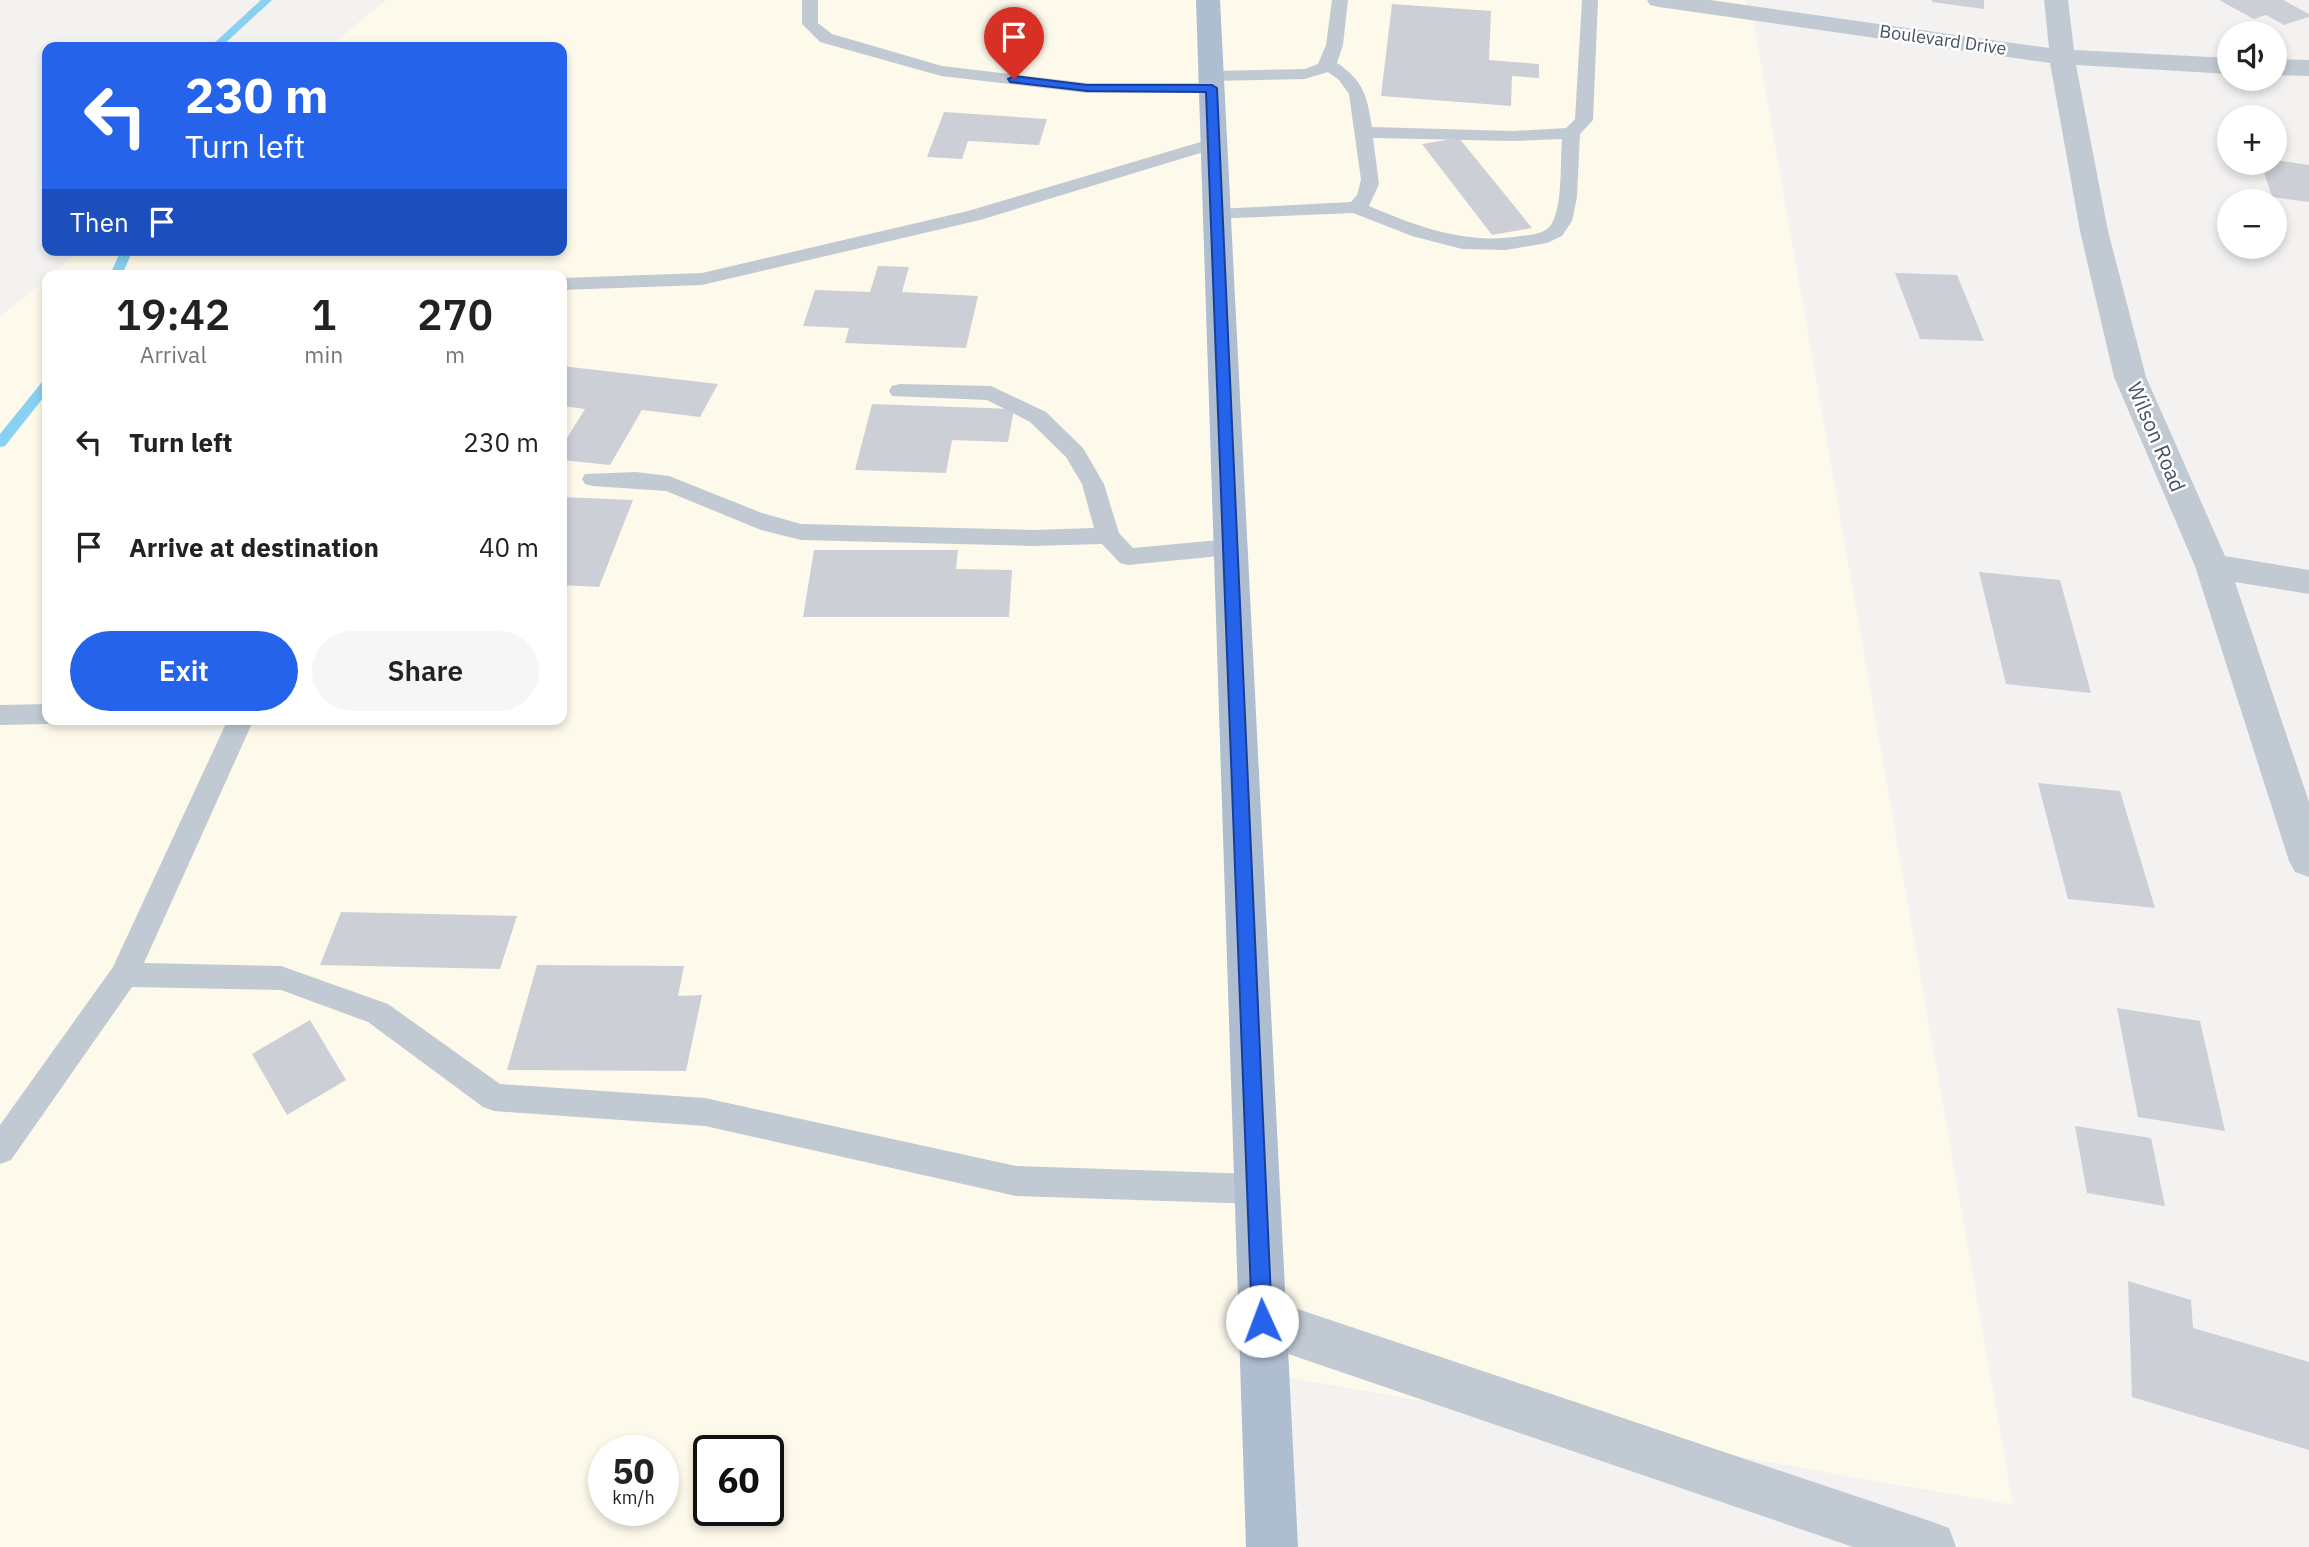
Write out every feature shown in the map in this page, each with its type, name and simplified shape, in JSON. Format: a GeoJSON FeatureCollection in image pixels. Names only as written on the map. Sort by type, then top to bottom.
{"type":"FeatureCollection","features":[{"type":"Feature","properties":{"kind":"main road"},"geometry":{"type":"LineString","coordinates":[[1208,0],[1272,1547]]}},
{"type":"Feature","properties":{"kind":"street","name":"Boulevard Drive"},"geometry":{"type":"LineString","coordinates":[[1659,0],[2062,57],[2217,65]]}},
{"type":"Feature","properties":{"kind":"street","name":"Wilson Road"},"geometry":{"type":"LineString","coordinates":[[2056,0],[2062,57],[2094,231],[2130,377],[2212,566],[2309,861]]}},
{"type":"Feature","properties":{"kind":"street"},"geometry":{"type":"LineString","coordinates":[[2287,67],[2309,68]]}},
{"type":"Feature","properties":{"kind":"street"},"geometry":{"type":"LineString","coordinates":[[2212,566],[2309,582]]}},
{"type":"Feature","properties":{"kind":"street"},"geometry":{"type":"LineString","coordinates":[[1262,1321],[1930,1547]]}},
{"type":"Feature","properties":{"kind":"lane"},"geometry":{"type":"LineString","coordinates":[[810,0],[810,24],[826,38],[941,71],[1087,88],[1305,74],[1328,64],[1332,55],[1340,0]]}},
{"type":"Feature","properties":{"kind":"lane"},"geometry":{"type":"LineString","coordinates":[[1217,215],[1356,207],[1417,233],[1465,243],[1500,246],[1546,237],[1557,229],[1564,213],[1571,133],[1584,120],[1590,0]]}},
{"type":"Feature","properties":{"kind":"lane"},"geometry":{"type":"LineString","coordinates":[[1328,64],[1353,85],[1358,94],[1370,188],[1363,202],[1356,207]]}},
{"type":"Feature","properties":{"kind":"lane"},"geometry":{"type":"LineString","coordinates":[[1364,132],[1513,136],[1571,133]]}},
{"type":"Feature","properties":{"kind":"lane"},"geometry":{"type":"LineString","coordinates":[[567,284],[702,279],[973,216],[1214,143]]}},
{"type":"Feature","properties":{"kind":"lane"},"geometry":{"type":"LineString","coordinates":[[900,391],[991,394],[1038,417],[1075,453],[1093,484],[1108,536],[1128,557],[1230,547]]}},
{"type":"Feature","properties":{"kind":"lane"},"geometry":{"type":"LineString","coordinates":[[593,479],[654,481],[677,486],[754,520],[776,528],[801,532],[1033,538],[1108,536]]}},
{"type":"Feature","properties":{"kind":"lane"},"geometry":{"type":"LineString","coordinates":[[0,715],[42,714]]}},
{"type":"Feature","properties":{"kind":"lane"},"geometry":{"type":"LineString","coordinates":[[0,1150],[124,975],[238,725]]}},
{"type":"Feature","properties":{"kind":"lane"},"geometry":{"type":"LineString","coordinates":[[124,975],[281,978],[378,1013],[495,1097],[705,1112],[1016,1181],[1256,1189]]}},
{"type":"Feature","properties":{"kind":"shaded area"},"geometry":{"type":"Polygon","coordinates":[[[386,0],[1745,0],[1754,24],[2013,1505],[1251,1371],[1257,1547],[0,1547],[0,317],[42,282],[42,725],[567,725],[567,270],[57,270],[74,256],[567,256],[567,42],[335,42],[386,0]]]}},
{"type":"Feature","properties":{"kind":"building"},"geometry":{"type":"Polygon","coordinates":[[[1984,0],[1984,9],[1932,2],[1984,0]]]}},
{"type":"Feature","properties":{"kind":"building"},"geometry":{"type":"Polygon","coordinates":[[[2219,0],[2283,0],[2309,14],[2309,17],[2287,24],[2287,21],[2277,21],[2266,15],[2254,19],[2219,0]]]}},
{"type":"Feature","properties":{"kind":"building"},"geometry":{"type":"Polygon","coordinates":[[[1392,4],[1491,11],[1489,60],[1539,64],[1539,78],[1512,76],[1511,106],[1381,96],[1392,4]]]}},
{"type":"Feature","properties":{"kind":"building"},"geometry":{"type":"Polygon","coordinates":[[[944,112],[1047,119],[1039,145],[968,141],[962,159],[927,157],[944,112]]]}},
{"type":"Feature","properties":{"kind":"building"},"geometry":{"type":"Polygon","coordinates":[[[1459,138],[1532,228],[1492,235],[1422,144],[1459,138]]]}},
{"type":"Feature","properties":{"kind":"building"},"geometry":{"type":"Polygon","coordinates":[[[2287,162],[2309,165],[2309,202],[2287,199],[2287,189],[2269,189],[2265,175],[2287,175],[2287,162]]]}},
{"type":"Feature","properties":{"kind":"building"},"geometry":{"type":"Polygon","coordinates":[[[878,266],[909,267],[902,292],[978,296],[966,348],[845,343],[849,328],[803,326],[815,290],[870,292],[878,266]]]}},
{"type":"Feature","properties":{"kind":"building"},"geometry":{"type":"Polygon","coordinates":[[[1895,273],[1957,275],[1984,341],[1920,339],[1895,273]]]}},
{"type":"Feature","properties":{"kind":"building"},"geometry":{"type":"Polygon","coordinates":[[[567,367],[718,384],[700,417],[642,410],[610,465],[567,461],[567,438],[585,409],[567,407],[567,367]]]}},
{"type":"Feature","properties":{"kind":"building"},"geometry":{"type":"Polygon","coordinates":[[[872,404],[1014,409],[1008,442],[952,440],[946,473],[855,470],[872,404]]]}},
{"type":"Feature","properties":{"kind":"building"},"geometry":{"type":"Polygon","coordinates":[[[567,497],[633,500],[599,587],[567,585],[567,497]]]}},
{"type":"Feature","properties":{"kind":"building"},"geometry":{"type":"Polygon","coordinates":[[[814,550],[958,550],[956,569],[1012,570],[1009,617],[803,617],[814,550]]]}},
{"type":"Feature","properties":{"kind":"building"},"geometry":{"type":"Polygon","coordinates":[[[1979,572],[2060,580],[2091,693],[2006,684],[1979,572]]]}},
{"type":"Feature","properties":{"kind":"building"},"geometry":{"type":"Polygon","coordinates":[[[2038,783],[2120,791],[2155,908],[2068,899],[2038,783]]]}},
{"type":"Feature","properties":{"kind":"building"},"geometry":{"type":"Polygon","coordinates":[[[341,912],[517,916],[500,969],[320,965],[341,912]]]}},
{"type":"Feature","properties":{"kind":"building"},"geometry":{"type":"Polygon","coordinates":[[[537,965],[684,966],[678,996],[702,995],[686,1071],[507,1070],[537,965]]]}},
{"type":"Feature","properties":{"kind":"building"},"geometry":{"type":"Polygon","coordinates":[[[2117,1008],[2200,1021],[2225,1131],[2138,1117],[2117,1008]]]}},
{"type":"Feature","properties":{"kind":"building"},"geometry":{"type":"Polygon","coordinates":[[[310,1020],[346,1080],[287,1115],[252,1054],[310,1020]]]}},
{"type":"Feature","properties":{"kind":"building"},"geometry":{"type":"Polygon","coordinates":[[[2075,1126],[2151,1138],[2165,1206],[2087,1193],[2075,1126]]]}},
{"type":"Feature","properties":{"kind":"building"},"geometry":{"type":"Polygon","coordinates":[[[2128,1281],[2191,1300],[2193,1328],[2309,1362],[2309,1450],[2132,1397],[2128,1281]]]}},
{"type":"Feature","properties":{"kind":"waterway"},"geometry":{"type":"LineString","coordinates":[[221,42],[267,0]]}},
{"type":"Feature","properties":{"kind":"waterway"},"geometry":{"type":"LineString","coordinates":[[118,270],[124,256]]}},
{"type":"Feature","properties":{"kind":"waterway"},"geometry":{"type":"LineString","coordinates":[[0,443],[42,391]]}},
{"type":"Feature","properties":{"kind":"route"},"geometry":{"type":"LineString","coordinates":[[1014,79],[1087,88],[1212,88],[1262,1321]]}}]}
